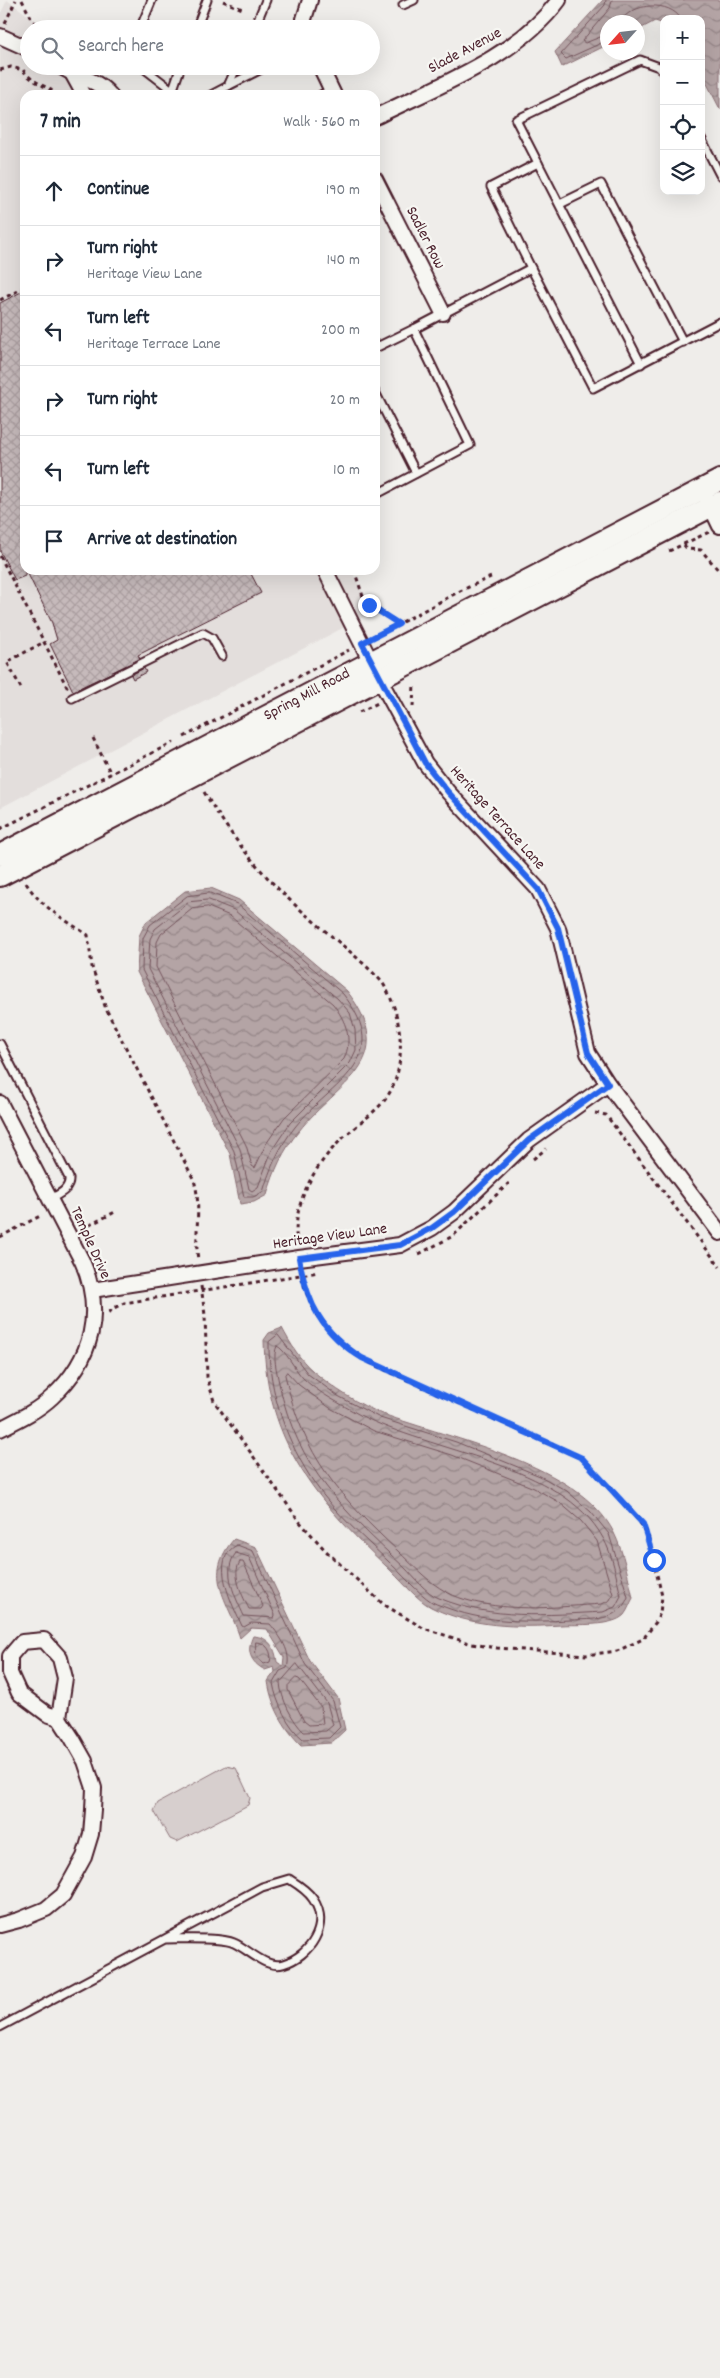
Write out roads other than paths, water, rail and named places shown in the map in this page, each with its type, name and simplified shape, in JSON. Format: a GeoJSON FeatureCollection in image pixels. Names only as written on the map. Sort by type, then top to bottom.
{"type":"FeatureCollection","features":[{"type":"Feature","properties":{"kind":"street"},"geometry":{"type":"LineString","coordinates":[[304,20],[310,0]]}},
{"type":"Feature","properties":{"kind":"street","name":"Slade Avenue"},"geometry":{"type":"LineString","coordinates":[[380,114],[510,47],[541,22],[559,0]]}},
{"type":"Feature","properties":{"kind":"street"},"geometry":{"type":"LineString","coordinates":[[2,31],[20,43]]}},
{"type":"Feature","properties":{"kind":"street"},"geometry":{"type":"LineString","coordinates":[[73,75],[81,90]]}},
{"type":"Feature","properties":{"kind":"street"},"geometry":{"type":"LineString","coordinates":[[73,75],[92,79],[106,90]]}},
{"type":"Feature","properties":{"kind":"street"},"geometry":{"type":"LineString","coordinates":[[323,75],[328,90]]}},
{"type":"Feature","properties":{"kind":"street","name":"Sadler Row"},"geometry":{"type":"LineString","coordinates":[[380,189],[443,313]]}},
{"type":"Feature","properties":{"kind":"street","name":"Spring Mill Road"},"geometry":{"type":"LineString","coordinates":[[0,876],[380,680],[711,499],[720,480]]}},
{"type":"Feature","properties":{"kind":"street"},"geometry":{"type":"LineString","coordinates":[[711,499],[720,526]]}},
{"type":"Feature","properties":{"kind":"street","name":"Spring Mill Road"},"geometry":{"type":"LineString","coordinates":[[0,855],[371,661],[711,499]]}},
{"type":"Feature","properties":{"kind":"street","name":"Heritage Terrace Lane"},"geometry":{"type":"LineString","coordinates":[[329,575],[380,680],[414,744],[436,777],[538,889],[558,928],[588,1053],[608,1084],[720,1232]]}},
{"type":"Feature","properties":{"kind":"street","name":"Heritage View Lane"},"geometry":{"type":"LineString","coordinates":[[92,1290],[299,1258],[400,1245],[432,1228],[454,1212],[529,1140],[608,1084]]}},
{"type":"Feature","properties":{"kind":"street","name":"Temple Drive"},"geometry":{"type":"LineString","coordinates":[[0,1103],[91,1280],[93,1325],[89,1344],[67,1381],[51,1398],[31,1412],[0,1429]]}},
{"type":"Feature","properties":{"kind":"street"},"geometry":{"type":"LineString","coordinates":[[0,1924],[19,1920],[52,1904],[63,1895],[84,1857],[91,1834],[94,1788],[85,1761],[59,1718],[64,1678],[60,1658],[44,1640],[22,1642],[10,1656],[10,1673],[19,1693],[47,1714],[59,1718]]}},
{"type":"Feature","properties":{"kind":"lane"},"geometry":{"type":"LineString","coordinates":[[144,20],[152,0]]}},
{"type":"Feature","properties":{"kind":"lane"},"geometry":{"type":"LineString","coordinates":[[199,20],[207,0]]}},
{"type":"Feature","properties":{"kind":"lane"},"geometry":{"type":"LineString","coordinates":[[258,20],[266,0]]}},
{"type":"Feature","properties":{"kind":"lane"},"geometry":{"type":"LineString","coordinates":[[403,5],[414,0]]}},
{"type":"Feature","properties":{"kind":"lane"},"geometry":{"type":"LineString","coordinates":[[641,364],[516,120],[640,60],[660,68]]}},
{"type":"Feature","properties":{"kind":"lane"},"geometry":{"type":"LineString","coordinates":[[151,75],[168,90]]}},
{"type":"Feature","properties":{"kind":"lane"},"geometry":{"type":"LineString","coordinates":[[172,90],[178,75]]}},
{"type":"Feature","properties":{"kind":"lane"},"geometry":{"type":"LineString","coordinates":[[228,86],[233,75]]}},
{"type":"Feature","properties":{"kind":"lane"},"geometry":{"type":"LineString","coordinates":[[220,90],[249,75]]}},
{"type":"Feature","properties":{"kind":"lane"},"geometry":{"type":"LineString","coordinates":[[705,146],[720,175]]}},
{"type":"Feature","properties":{"kind":"lane"},"geometry":{"type":"LineString","coordinates":[[538,163],[491,187],[593,388],[720,322]]}},
{"type":"Feature","properties":{"kind":"lane"},"geometry":{"type":"LineString","coordinates":[[560,204],[602,184],[683,342]]}},
{"type":"Feature","properties":{"kind":"lane"},"geometry":{"type":"LineString","coordinates":[[380,346],[531,268]]}},
{"type":"Feature","properties":{"kind":"lane"},"geometry":{"type":"LineString","coordinates":[[380,492],[470,445],[414,329]]}},
{"type":"Feature","properties":{"kind":"lane"},"geometry":{"type":"LineString","coordinates":[[380,402],[416,473]]}},
{"type":"Feature","properties":{"kind":"lane"},"geometry":{"type":"LineString","coordinates":[[70,695],[203,633],[212,638],[222,656]]}},
{"type":"Feature","properties":{"kind":"lane"},"geometry":{"type":"LineString","coordinates":[[0,1044],[69,1178],[70,1183],[66,1190],[50,1199]]}},
{"type":"Feature","properties":{"kind":"lane"},"geometry":{"type":"LineString","coordinates":[[0,2027],[262,1886],[289,1879],[313,1898],[319,1914],[318,1934],[309,1947],[292,1960],[280,1965],[261,1959],[233,1942],[166,1939]]}},
{"type":"Feature","properties":{"kind":"water"},"geometry":{"type":"Polygon","coordinates":[[[603,0],[720,0],[720,109],[705,80],[705,15],[660,15],[660,23],[655,21],[645,26],[645,15],[600,15],[600,48],[562,67],[555,52],[603,0]]]}},
{"type":"Feature","properties":{"kind":"water"},"geometry":{"type":"Polygon","coordinates":[[[211,888],[239,900],[347,991],[362,1016],[368,1036],[366,1054],[358,1070],[293,1138],[280,1161],[267,1195],[254,1202],[240,1204],[230,1154],[137,972],[139,936],[146,922],[185,891],[211,888]]]}},
{"type":"Feature","properties":{"kind":"water"},"geometry":{"type":"Polygon","coordinates":[[[282,1328],[308,1367],[346,1396],[383,1414],[511,1457],[544,1472],[573,1489],[597,1509],[614,1533],[625,1565],[633,1598],[624,1615],[619,1619],[594,1624],[494,1625],[446,1614],[420,1599],[338,1517],[317,1492],[285,1439],[274,1409],[267,1376],[264,1340],[269,1333],[282,1328]]]}},
{"type":"Feature","properties":{"kind":"water"},"geometry":{"type":"Polygon","coordinates":[[[234,1539],[256,1547],[310,1661],[338,1698],[345,1730],[331,1743],[301,1745],[279,1716],[272,1699],[268,1681],[275,1672],[274,1667],[265,1670],[260,1667],[253,1660],[250,1651],[253,1636],[263,1638],[273,1647],[277,1662],[283,1666],[284,1657],[267,1629],[251,1628],[240,1638],[220,1588],[219,1576],[220,1565],[225,1552],[234,1539]]]}}]}
